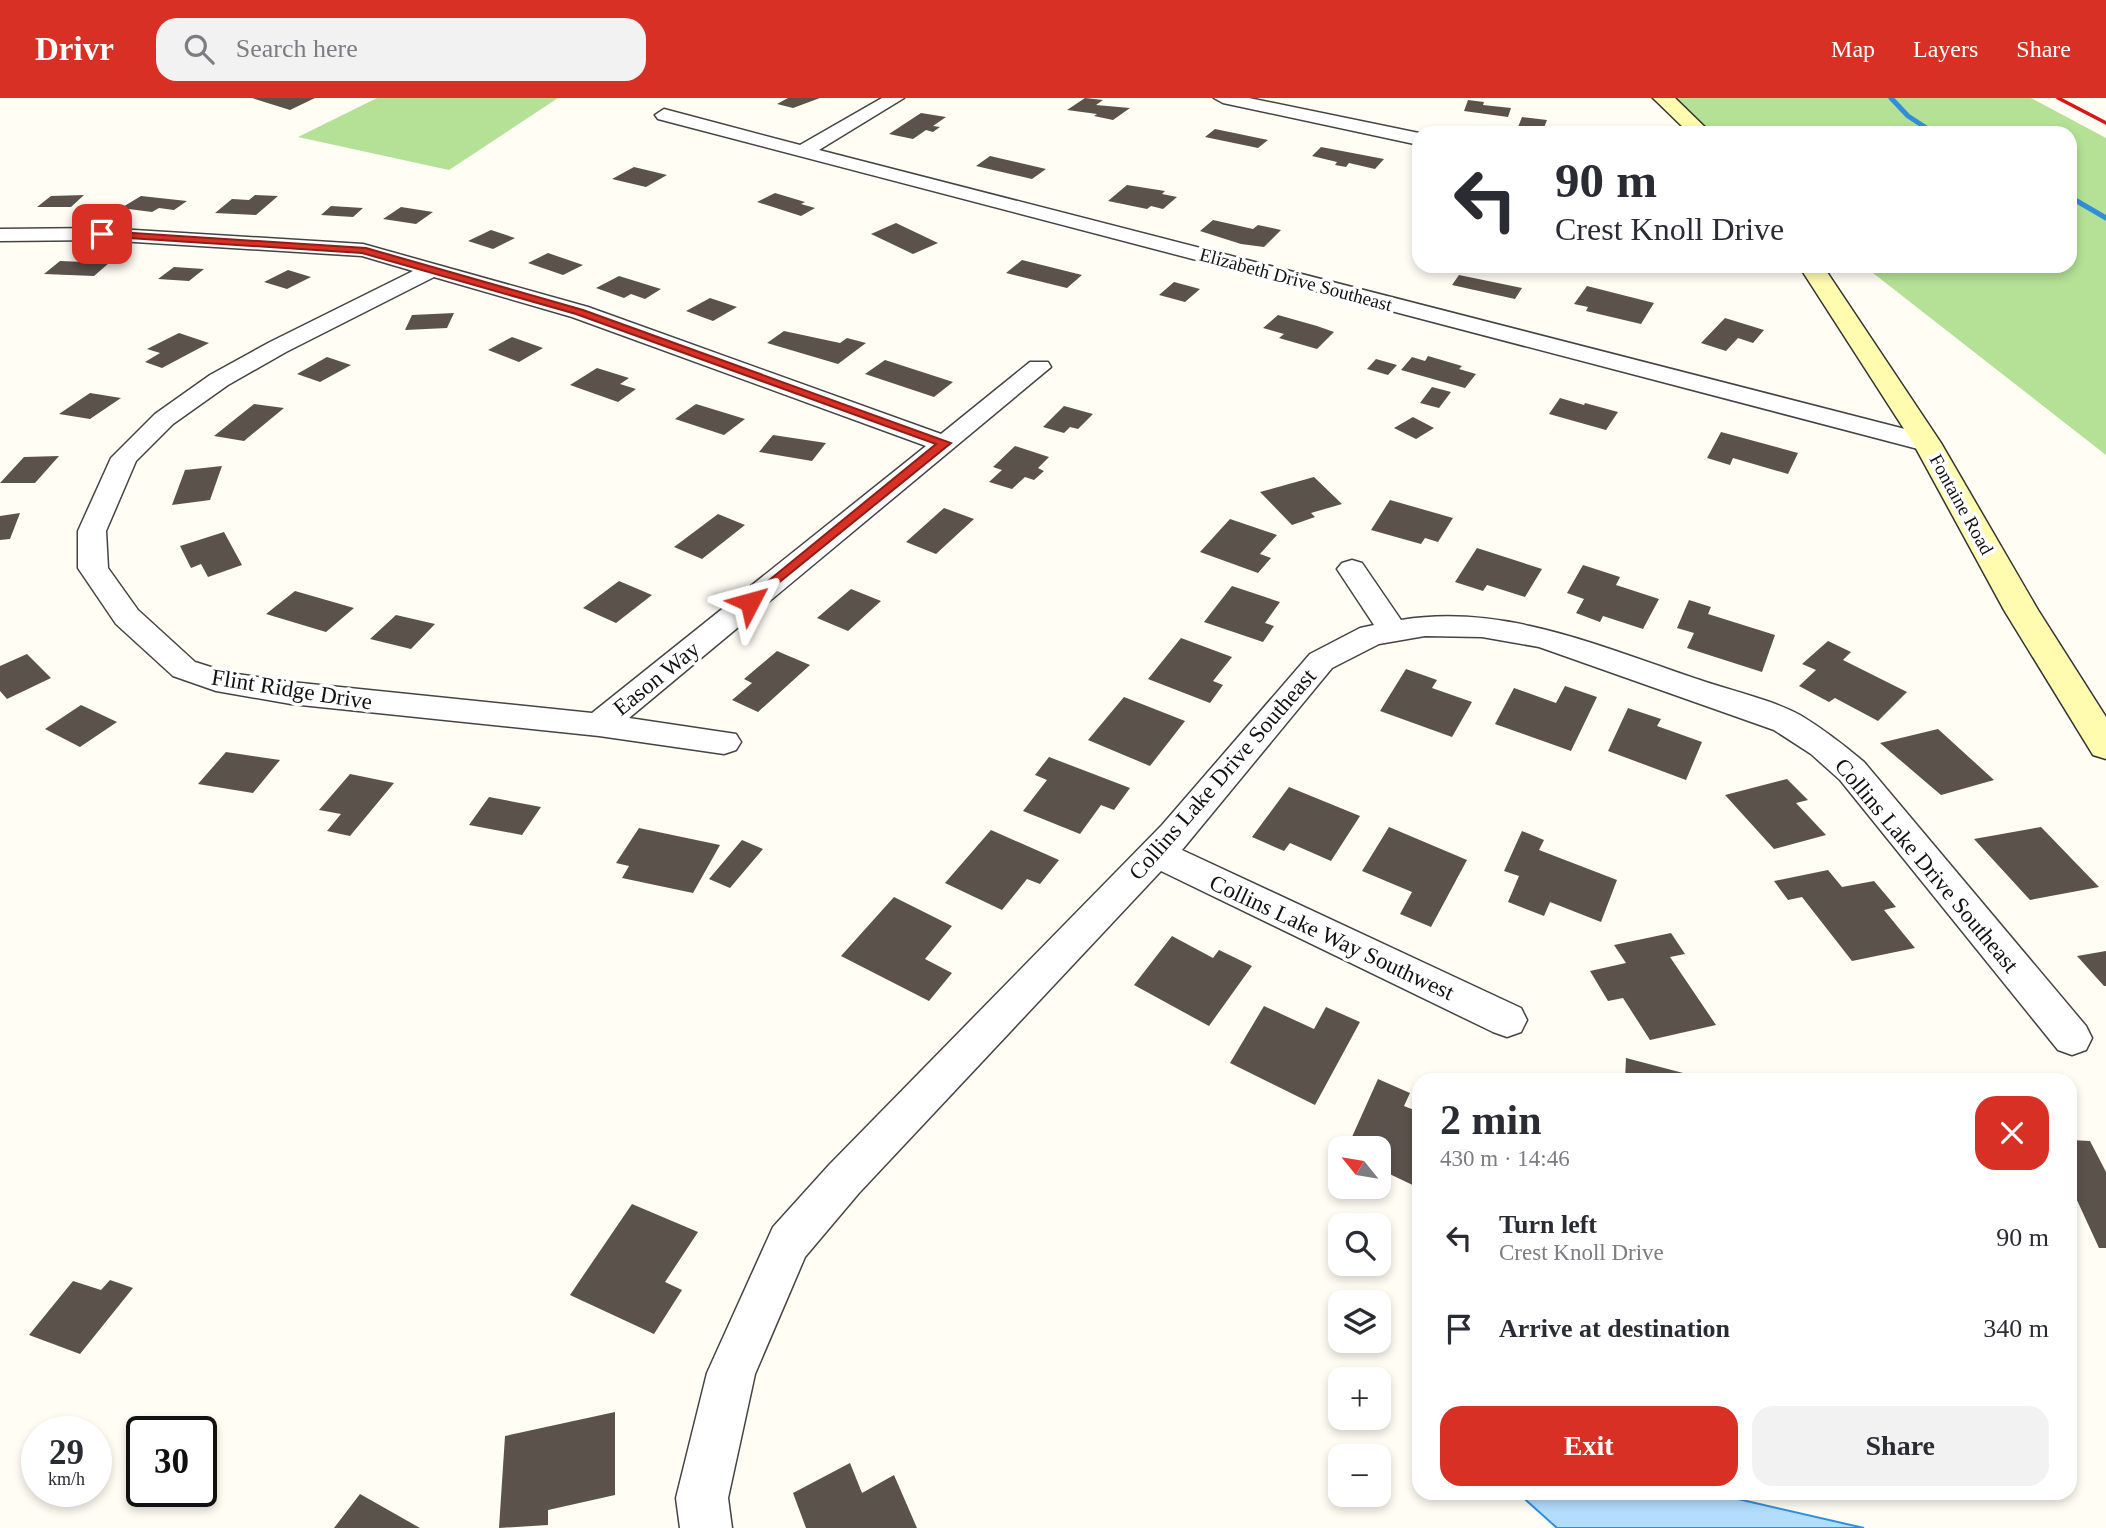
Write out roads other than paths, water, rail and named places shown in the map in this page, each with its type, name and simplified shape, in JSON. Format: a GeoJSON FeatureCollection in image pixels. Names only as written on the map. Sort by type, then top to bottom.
{"type":"FeatureCollection","features":[{"type":"Feature","properties":{"kind":"main road"},"geometry":{"type":"LineString","coordinates":[[1663,98],[1693,126]]}},
{"type":"Feature","properties":{"kind":"main road","name":"Fontaine Road"},"geometry":{"type":"LineString","coordinates":[[1816,273],[1927,443],[2021,610],[2106,746]]}},
{"type":"Feature","properties":{"kind":"street"},"geometry":{"type":"LineString","coordinates":[[803,151],[895,98]]}},
{"type":"Feature","properties":{"kind":"street"},"geometry":{"type":"LineString","coordinates":[[1223,98],[1412,138]]}},
{"type":"Feature","properties":{"kind":"street","name":"Elizabeth Drive Southeast"},"geometry":{"type":"LineString","coordinates":[[664,115],[1927,443]]}},
{"type":"Feature","properties":{"kind":"street"},"geometry":{"type":"LineString","coordinates":[[0,235],[102,234],[363,250],[434,268],[580,312],[945,443]]}},
{"type":"Feature","properties":{"kind":"street","name":"Flint Ridge Drive"},"geometry":{"type":"LineString","coordinates":[[434,268],[278,346],[219,380],[164,419],[124,458],[92,531],[93,568],[127,617],[184,669],[227,683],[291,693],[599,725],[724,741]]}},
{"type":"Feature","properties":{"kind":"street","name":"Eason Way"},"geometry":{"type":"LineString","coordinates":[[599,725],[1039,367]]}},
{"type":"Feature","properties":{"kind":"street"},"geometry":{"type":"LineString","coordinates":[[1352,569],[1393,631]]}},
{"type":"Feature","properties":{"kind":"street","name":"Collins Lake Drive Southeast"},"geometry":{"type":"LineString","coordinates":[[706,1528],[702,1498],[731,1373],[789,1242],[844,1179],[1156,853],[1321,660],[1371,635],[1425,626],[1482,627],[1544,638],[1786,722],[1823,746],[1852,771],[2072,1038]]}},
{"type":"Feature","properties":{"kind":"street","name":"Collins Lake Way Southwest"},"geometry":{"type":"LineString","coordinates":[[1156,853],[1507,1020]]}},
{"type":"Feature","properties":{"kind":"water"},"geometry":{"type":"Polygon","coordinates":[[[1526,1500],[1742,1500],[1864,1528],[1557,1528],[1526,1500]]]}},
{"type":"Feature","properties":{"kind":"waterway"},"geometry":{"type":"LineString","coordinates":[[1891,98],[1908,116],[1923,126]]}},
{"type":"Feature","properties":{"kind":"waterway"},"geometry":{"type":"LineString","coordinates":[[2077,201],[2106,218]]}},
{"type":"Feature","properties":{"kind":"railway"},"geometry":{"type":"LineString","coordinates":[[2058,98],[2106,123]]}}]}
